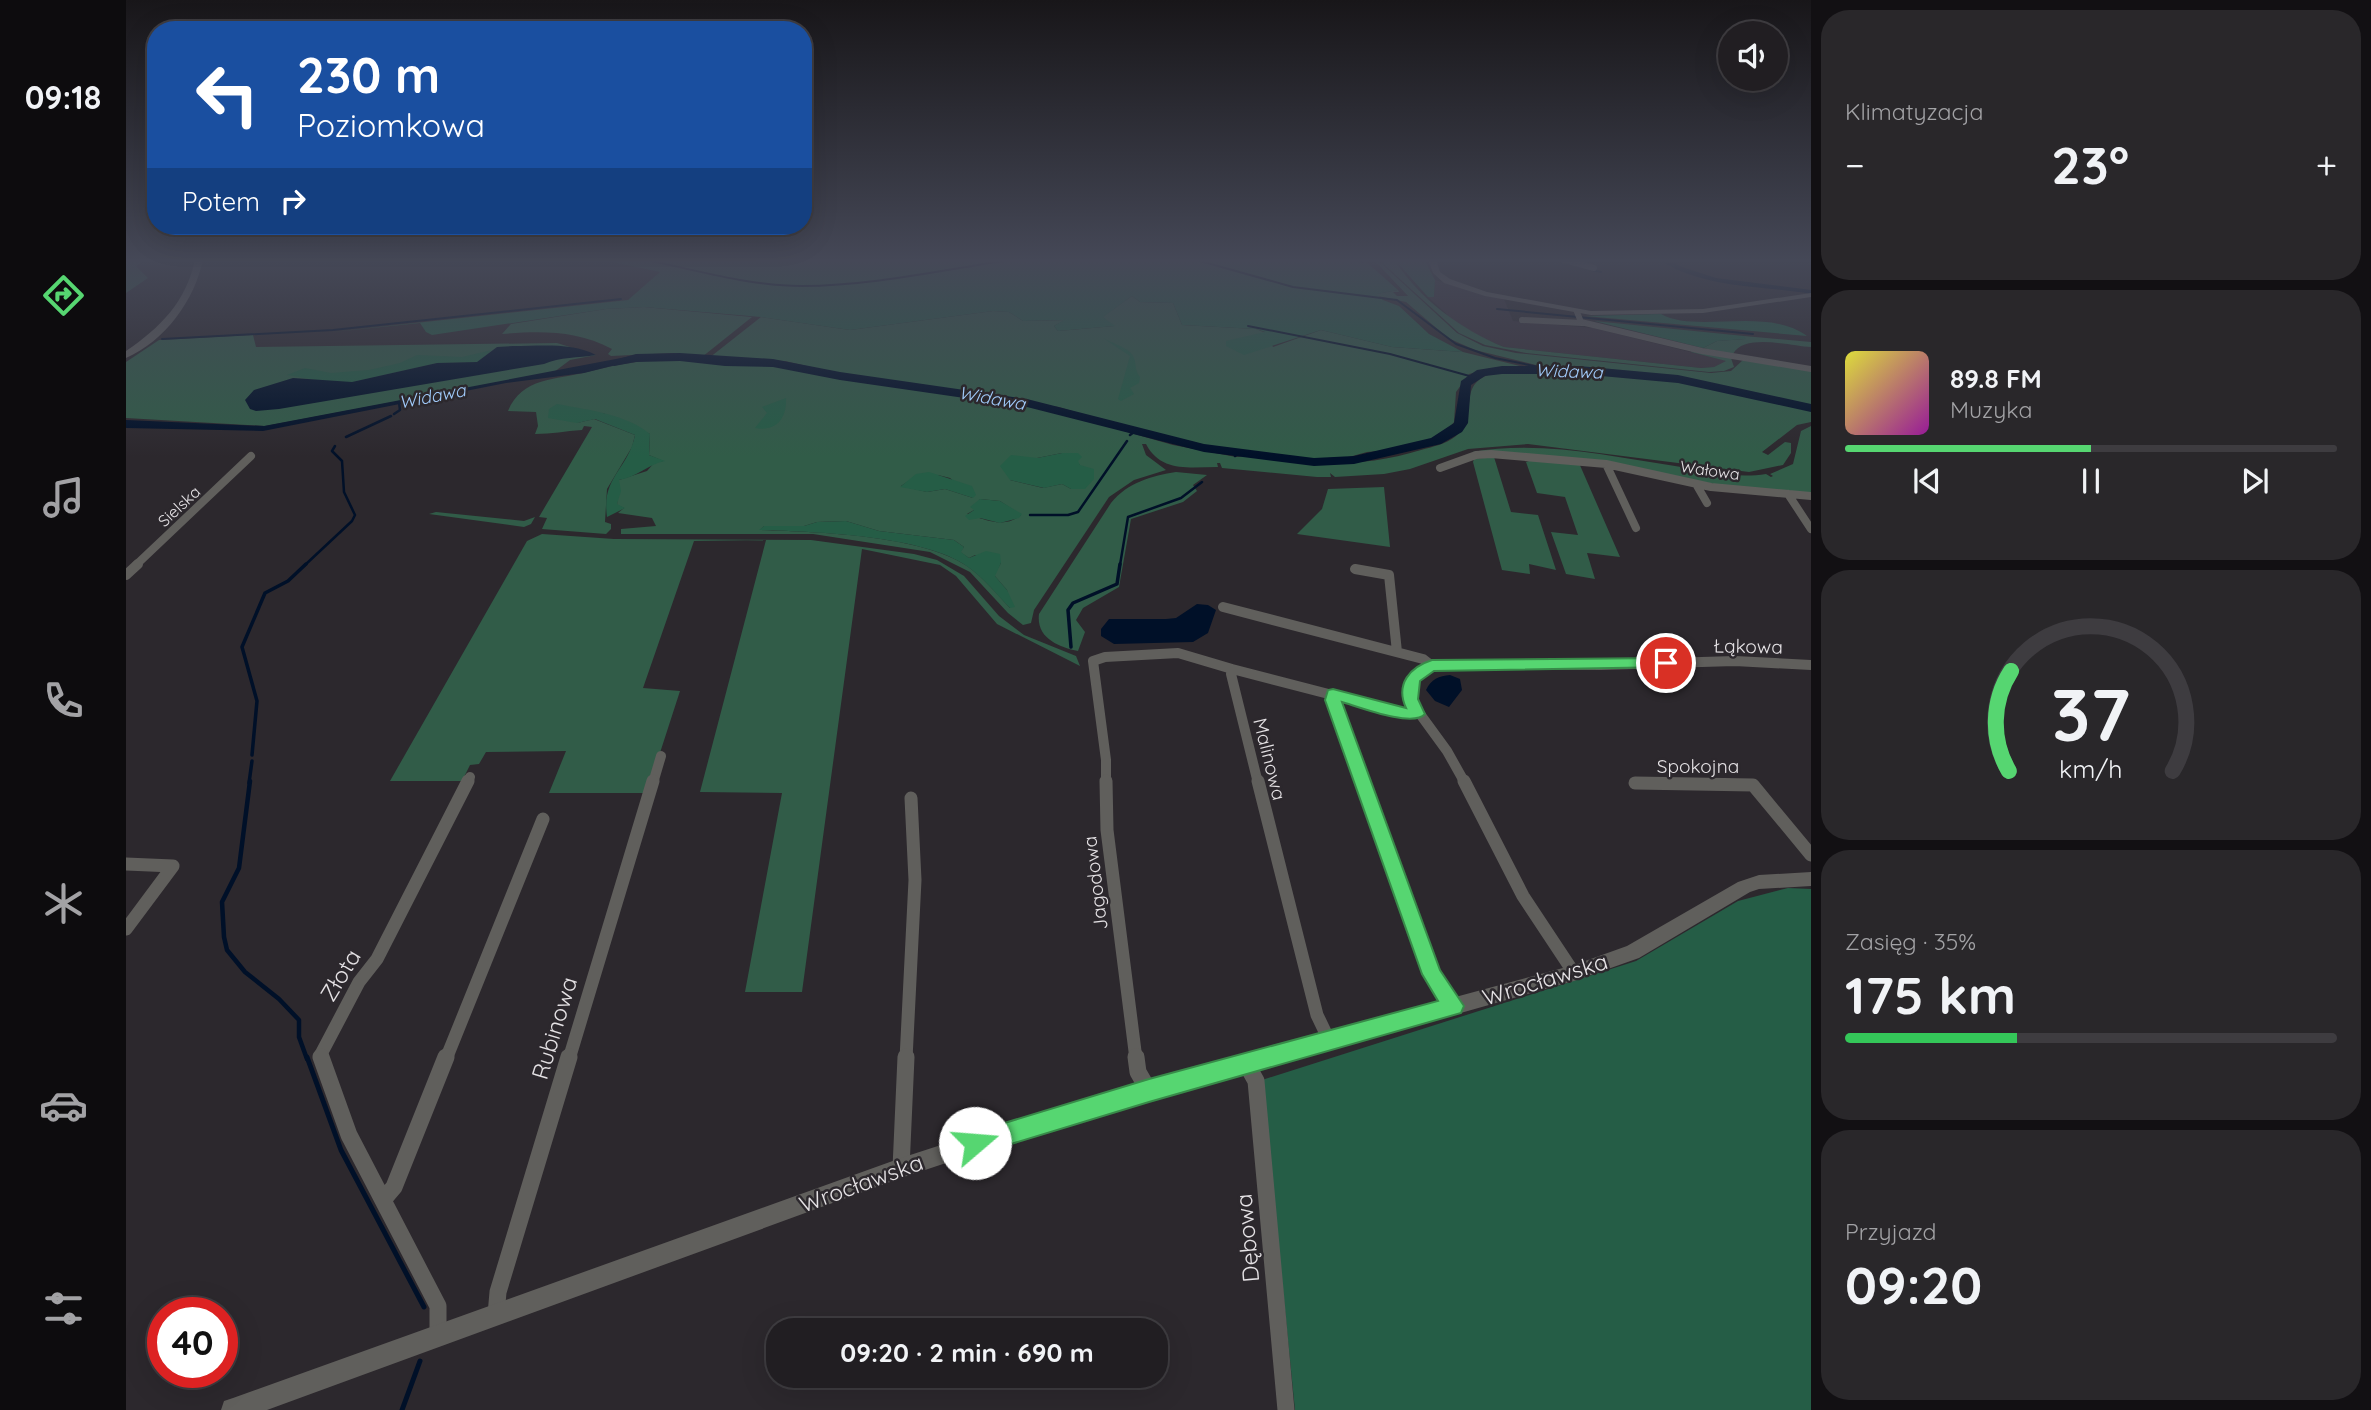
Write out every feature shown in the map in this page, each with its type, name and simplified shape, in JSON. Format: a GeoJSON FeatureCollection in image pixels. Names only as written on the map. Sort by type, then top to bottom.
{"type":"FeatureCollection","features":[{"type":"Feature","properties":{"kind":"street"},"geometry":{"type":"LineString","coordinates":[[126,355],[165,325]]}},
{"type":"Feature","properties":{"kind":"street"},"geometry":{"type":"LineString","coordinates":[[1607,325],[1702,351],[1811,369]]}},
{"type":"Feature","properties":{"kind":"street","name":"Wałowa"},"geometry":{"type":"LineString","coordinates":[[1440,468],[1491,454],[1606,464],[1696,484],[1811,496]]}},
{"type":"Feature","properties":{"kind":"street","name":"Sielska"},"geometry":{"type":"LineString","coordinates":[[126,575],[251,456]]}},
{"type":"Feature","properties":{"kind":"street"},"geometry":{"type":"LineString","coordinates":[[1606,464],[1636,528]]}},
{"type":"Feature","properties":{"kind":"street"},"geometry":{"type":"LineString","coordinates":[[1696,484],[1707,503]]}},
{"type":"Feature","properties":{"kind":"street"},"geometry":{"type":"LineString","coordinates":[[1788,494],[1811,529]]}},
{"type":"Feature","properties":{"kind":"street"},"geometry":{"type":"LineString","coordinates":[[1355,569],[1389,575],[1397,652]]}},
{"type":"Feature","properties":{"kind":"street","name":"Łąkowa"},"geometry":{"type":"LineString","coordinates":[[1223,607],[1423,659],[1432,666],[1601,666],[1735,661],[1811,665]]}},
{"type":"Feature","properties":{"kind":"street","name":"Jagodowa"},"geometry":{"type":"LineString","coordinates":[[1149,1091],[1138,1072],[1107,830],[1106,760],[1093,662],[1105,657],[1178,653],[1232,669]]}},
{"type":"Feature","properties":{"kind":"street"},"geometry":{"type":"LineString","coordinates":[[1432,666],[1418,672],[1412,680],[1410,699],[1417,714],[1444,742],[1540,926],[1574,973]]}},
{"type":"Feature","properties":{"kind":"street"},"geometry":{"type":"LineString","coordinates":[[1232,669],[1402,713],[1417,714]]}},
{"type":"Feature","properties":{"kind":"street","name":"Malinowa"},"geometry":{"type":"LineString","coordinates":[[1232,669],[1234,688],[1317,1014],[1329,1040]]}},
{"type":"Feature","properties":{"kind":"street"},"geometry":{"type":"LineString","coordinates":[[1333,694],[1432,974],[1454,1006]]}},
{"type":"Feature","properties":{"kind":"street","name":"Rubinowa"},"geometry":{"type":"LineString","coordinates":[[496,1315],[498,1292],[661,756]]}},
{"type":"Feature","properties":{"kind":"street","name":"Złota"},"geometry":{"type":"LineString","coordinates":[[438,1336],[439,1306],[349,1135],[320,1056],[359,982],[376,959],[470,777]]}},
{"type":"Feature","properties":{"kind":"street","name":"Spokojna"},"geometry":{"type":"LineString","coordinates":[[1635,783],[1753,785],[1811,855]]}},
{"type":"Feature","properties":{"kind":"street"},"geometry":{"type":"LineString","coordinates":[[901,1168],[915,880],[911,798]]}},
{"type":"Feature","properties":{"kind":"street"},"geometry":{"type":"LineString","coordinates":[[383,1200],[394,1186],[543,819]]}},
{"type":"Feature","properties":{"kind":"street"},"geometry":{"type":"LineString","coordinates":[[126,864],[173,866],[126,929]]}},
{"type":"Feature","properties":{"kind":"street","name":"Wrocławska"},"geometry":{"type":"LineString","coordinates":[[233,1410],[901,1168],[1000,1135],[1149,1091],[1574,973],[1633,952],[1744,887],[1759,882],[1811,878]]}},
{"type":"Feature","properties":{"kind":"street","name":"Dębowa"},"geometry":{"type":"LineString","coordinates":[[1246,1063],[1256,1081],[1286,1410]]}},
{"type":"Feature","properties":{"kind":"shaded area"},"geometry":{"type":"Polygon","coordinates":[[[1459,325],[1556,325],[1593,328],[1727,361],[1714,367],[1701,368],[1504,347],[1477,336],[1459,325]]]}},
{"type":"Feature","properties":{"kind":"green space"},"geometry":{"type":"Polygon","coordinates":[[[421,325],[500,325],[432,335],[421,325]]]}},
{"type":"Feature","properties":{"kind":"green space"},"geometry":{"type":"Polygon","coordinates":[[[510,325],[742,325],[702,357],[674,353],[611,356],[608,354],[612,349],[572,335],[544,332],[502,334],[510,325]]]}},
{"type":"Feature","properties":{"kind":"green space"},"geometry":{"type":"Polygon","coordinates":[[[751,325],[814,325],[850,330],[889,325],[1056,325],[1054,326],[1058,331],[1114,326],[1182,325],[1256,329],[1266,333],[1273,347],[1321,330],[1392,347],[1463,352],[1524,367],[1492,368],[1469,374],[1456,392],[1454,422],[1437,438],[1349,457],[1307,459],[1205,445],[1059,407],[833,372],[785,361],[709,358],[751,325]]]}},
{"type":"Feature","properties":{"kind":"green space"},"geometry":{"type":"Polygon","coordinates":[[[814,325],[889,325],[850,330],[814,325]]]}},
{"type":"Feature","properties":{"kind":"green space"},"geometry":{"type":"Polygon","coordinates":[[[1113,325],[1115,326],[1058,331],[1054,326],[1113,325]]]}},
{"type":"Feature","properties":{"kind":"green space"},"geometry":{"type":"Polygon","coordinates":[[[1182,325],[1419,325],[1429,334],[1463,352],[1392,347],[1321,330],[1244,355],[1226,346],[1226,341],[1265,332],[1256,329],[1182,325]]]}},
{"type":"Feature","properties":{"kind":"green space"},"geometry":{"type":"Polygon","coordinates":[[[1433,325],[1448,325],[1457,333],[1483,346],[1516,353],[1711,373],[1731,371],[1743,360],[1811,371],[1811,406],[1682,378],[1548,368],[1475,350],[1448,338],[1433,325]]]}},
{"type":"Feature","properties":{"kind":"green space"},"geometry":{"type":"Polygon","coordinates":[[[1450,325],[1461,325],[1504,347],[1701,368],[1714,367],[1726,361],[1691,352],[1692,350],[1731,358],[1734,367],[1709,372],[1526,353],[1485,345],[1459,333],[1450,325]]]}},
{"type":"Feature","properties":{"kind":"green space"},"geometry":{"type":"Polygon","coordinates":[[[1609,325],[1744,336],[1746,339],[1717,341],[1703,348],[1609,325]]]}},
{"type":"Feature","properties":{"kind":"green space"},"geometry":{"type":"Polygon","coordinates":[[[1683,325],[1781,325],[1807,336],[1683,325]]]}},
{"type":"Feature","properties":{"kind":"green space"},"geometry":{"type":"Polygon","coordinates":[[[253,335],[256,347],[557,343],[596,355],[570,360],[554,372],[265,426],[126,418],[126,362],[159,340],[253,335]]]}},
{"type":"Feature","properties":{"kind":"green space"},"geometry":{"type":"Polygon","coordinates":[[[1744,336],[1811,342],[1811,347],[1757,342],[1739,348],[1733,354],[1703,348],[1717,341],[1745,339],[1744,336]]]}},
{"type":"Feature","properties":{"kind":"green space"},"geometry":{"type":"Polygon","coordinates":[[[1103,338],[1131,353],[1140,377],[1139,383],[1130,388],[1134,394],[1121,401],[1118,399],[1130,356],[1103,338]]]}},
{"type":"Feature","properties":{"kind":"green space"},"geometry":{"type":"Polygon","coordinates":[[[492,350],[478,362],[437,363],[352,382],[335,383],[287,375],[305,368],[331,373],[369,370],[400,363],[417,355],[462,357],[492,350]]]}},
{"type":"Feature","properties":{"kind":"green space"},"geometry":{"type":"Polygon","coordinates":[[[673,359],[714,364],[766,364],[1029,407],[1173,445],[1236,457],[1290,462],[1334,464],[1377,460],[1448,441],[1463,428],[1471,391],[1476,383],[1498,372],[1583,373],[1679,382],[1811,411],[1811,422],[1797,425],[1762,452],[1768,455],[1785,442],[1791,443],[1791,453],[1783,465],[1749,472],[1528,444],[1468,449],[1410,469],[1384,474],[1335,477],[1330,473],[1331,477],[1317,477],[1222,468],[1220,463],[1217,463],[1218,467],[1177,466],[1160,460],[1146,444],[1142,444],[1146,455],[1166,470],[1134,480],[1109,497],[1034,610],[1031,623],[1023,625],[1008,613],[970,572],[930,552],[813,534],[621,534],[621,529],[656,526],[652,518],[618,513],[624,508],[617,505],[619,480],[647,471],[654,463],[663,461],[649,455],[650,434],[603,413],[577,423],[594,419],[635,435],[632,447],[607,489],[605,522],[611,524],[611,529],[606,534],[542,529],[547,518],[539,517],[592,427],[535,434],[538,426],[536,412],[508,411],[514,400],[531,386],[541,382],[640,361],[673,359]],[[1062,453],[1037,458],[1010,480],[1043,488],[1062,484],[1071,489],[1080,465],[1062,453]],[[938,475],[907,482],[901,486],[927,492],[945,489],[973,498],[950,478],[938,475]],[[980,499],[974,510],[967,514],[995,522],[1008,522],[1021,515],[1000,501],[980,499]],[[846,521],[817,522],[804,526],[764,526],[760,530],[867,537],[923,548],[967,566],[1010,608],[1007,590],[994,575],[1001,563],[975,555],[969,558],[960,552],[964,547],[954,540],[879,531],[846,521]]]}},
{"type":"Feature","properties":{"kind":"green space"},"geometry":{"type":"Polygon","coordinates":[[[786,398],[785,412],[779,422],[769,428],[755,428],[767,413],[762,407],[786,398]]]}},
{"type":"Feature","properties":{"kind":"green space"},"geometry":{"type":"Polygon","coordinates":[[[557,404],[618,417],[650,434],[649,455],[665,461],[619,480],[621,491],[617,504],[625,508],[607,517],[606,503],[611,483],[632,447],[635,435],[595,419],[577,423],[548,418],[549,409],[557,404]]]}},
{"type":"Feature","properties":{"kind":"green space"},"geometry":{"type":"Polygon","coordinates":[[[1811,426],[1811,494],[1723,486],[1634,467],[1472,452],[1548,449],[1599,454],[1720,474],[1766,474],[1771,477],[1773,476],[1770,474],[1793,464],[1801,431],[1811,426]]]}},
{"type":"Feature","properties":{"kind":"green space"},"geometry":{"type":"Polygon","coordinates":[[[1078,453],[1082,457],[1078,461],[1080,465],[1094,469],[1094,479],[1085,489],[1071,489],[1062,484],[1044,488],[1010,480],[1000,466],[1011,455],[1037,458],[1078,453]]]}},
{"type":"Feature","properties":{"kind":"green space"},"geometry":{"type":"Polygon","coordinates":[[[1494,457],[1511,512],[1538,515],[1556,570],[1529,564],[1530,574],[1502,570],[1473,462],[1474,459],[1494,457]]]}},
{"type":"Feature","properties":{"kind":"green space"},"geometry":{"type":"Polygon","coordinates":[[[1535,459],[1579,463],[1620,557],[1587,553],[1595,579],[1566,574],[1551,532],[1578,535],[1565,497],[1537,493],[1526,462],[1535,459]]]}},
{"type":"Feature","properties":{"kind":"green space"},"geometry":{"type":"Polygon","coordinates":[[[929,472],[972,486],[976,495],[973,498],[945,489],[927,492],[900,487],[916,474],[929,472]]]}},
{"type":"Feature","properties":{"kind":"green space"},"geometry":{"type":"Polygon","coordinates":[[[1176,472],[1207,475],[1193,485],[1197,491],[1183,502],[1131,519],[1119,587],[1083,608],[1076,620],[1085,632],[1078,651],[1050,640],[1041,629],[1039,614],[1111,503],[1133,485],[1176,472]]]}},
{"type":"Feature","properties":{"kind":"green space"},"geometry":{"type":"Polygon","coordinates":[[[1384,487],[1390,547],[1297,534],[1322,509],[1328,489],[1384,487]]]}},
{"type":"Feature","properties":{"kind":"green space"},"geometry":{"type":"Polygon","coordinates":[[[980,499],[1000,501],[1022,514],[1019,518],[1000,523],[980,518],[969,520],[965,516],[974,510],[970,507],[980,499]]]}},
{"type":"Feature","properties":{"kind":"green space"},"geometry":{"type":"Polygon","coordinates":[[[436,512],[524,521],[535,517],[531,524],[524,527],[429,514],[436,512]]]}},
{"type":"Feature","properties":{"kind":"green space"},"geometry":{"type":"Polygon","coordinates":[[[846,521],[879,531],[954,540],[964,547],[961,552],[969,558],[986,551],[1000,554],[1001,563],[995,576],[1007,590],[1015,607],[1010,608],[968,567],[948,556],[924,548],[868,537],[759,530],[764,526],[804,526],[817,522],[846,521]]]}},
{"type":"Feature","properties":{"kind":"green space"},"geometry":{"type":"Polygon","coordinates":[[[542,534],[614,539],[811,540],[914,554],[937,560],[964,576],[999,616],[1024,635],[1076,656],[1080,666],[997,624],[956,576],[940,565],[862,549],[802,992],[745,992],[782,793],[700,792],[766,540],[694,541],[643,688],[680,691],[647,793],[549,793],[566,751],[486,752],[479,764],[470,765],[462,781],[390,781],[527,541],[542,534]]]}},
{"type":"Feature","properties":{"kind":"green space"},"geometry":{"type":"Polygon","coordinates":[[[1788,888],[1811,889],[1811,1410],[1295,1410],[1262,1080],[1636,961],[1738,901],[1788,888]]]}},
{"type":"Feature","properties":{"kind":"water"},"geometry":{"type":"Polygon","coordinates":[[[545,345],[577,348],[596,355],[279,409],[256,411],[250,409],[245,400],[254,390],[293,378],[352,382],[437,363],[477,362],[497,347],[545,345]]]}},
{"type":"Feature","properties":{"kind":"water"},"geometry":{"type":"Polygon","coordinates":[[[642,354],[636,360],[584,373],[506,383],[263,431],[126,428],[126,420],[264,426],[642,354]]]}},
{"type":"Feature","properties":{"kind":"water"},"geometry":{"type":"Polygon","coordinates":[[[1197,604],[1208,605],[1216,610],[1208,633],[1193,642],[1114,644],[1101,636],[1101,629],[1109,619],[1176,618],[1197,604]]]}},
{"type":"Feature","properties":{"kind":"water"},"geometry":{"type":"Polygon","coordinates":[[[1450,675],[1460,679],[1462,690],[1449,707],[1435,701],[1426,690],[1436,679],[1450,675]]]}},
{"type":"Feature","properties":{"kind":"waterway"},"geometry":{"type":"LineString","coordinates":[[162,339],[381,325]]}},
{"type":"Feature","properties":{"kind":"waterway"},"geometry":{"type":"LineString","coordinates":[[1430,325],[1456,344],[1495,358],[1549,369]]}},
{"type":"Feature","properties":{"kind":"waterway"},"geometry":{"type":"LineString","coordinates":[[1659,325],[1753,334]]}},
{"type":"Feature","properties":{"kind":"waterway"},"geometry":{"type":"LineString","coordinates":[[1248,326],[1390,354],[1473,377]]}},
{"type":"Feature","properties":{"kind":"waterway","name":"Widawa"},"geometry":{"type":"LineString","coordinates":[[614,362],[636,358],[680,357],[773,363],[840,376],[1027,403],[1204,448],[1314,462],[1354,460],[1436,441],[1457,429],[1461,423],[1465,384],[1481,373],[1502,370],[1579,370],[1678,379],[1811,408]]}},
{"type":"Feature","properties":{"kind":"waterway"},"geometry":{"type":"LineString","coordinates":[[394,414],[400,410],[399,402]]}},
{"type":"Feature","properties":{"kind":"waterway"},"geometry":{"type":"LineString","coordinates":[[346,437],[391,416]]}},
{"type":"Feature","properties":{"kind":"waterway","name":"Widawa"},"geometry":{"type":"LineString","coordinates":[[1130,435],[1134,432]]}},
{"type":"Feature","properties":{"kind":"waterway"},"geometry":{"type":"LineString","coordinates":[[1030,515],[1068,515],[1078,512],[1127,441]]}},
{"type":"Feature","properties":{"kind":"waterway"},"geometry":{"type":"LineString","coordinates":[[305,565],[352,521],[355,515],[344,492],[342,461],[332,451],[335,446]]}},
{"type":"Feature","properties":{"kind":"waterway","name":"Widawa"},"geometry":{"type":"LineString","coordinates":[[1235,456],[1239,452]]}},
{"type":"Feature","properties":{"kind":"waterway"},"geometry":{"type":"LineString","coordinates":[[1120,565],[1128,517],[1181,498],[1202,482]]}},
{"type":"Feature","properties":{"kind":"waterway"},"geometry":{"type":"LineString","coordinates":[[252,755],[257,701],[242,647],[265,593],[288,581],[306,564]]}},
{"type":"Feature","properties":{"kind":"waterway"},"geometry":{"type":"LineString","coordinates":[[1071,647],[1068,610],[1073,603],[1117,584],[1120,564]]}},
{"type":"Feature","properties":{"kind":"waterway"},"geometry":{"type":"LineString","coordinates":[[249,783],[252,761]]}},
{"type":"Feature","properties":{"kind":"waterway"},"geometry":{"type":"LineString","coordinates":[[250,781],[239,868],[222,902],[224,937],[227,950],[245,972],[279,999],[299,1020],[299,1037],[307,1059]]}},
{"type":"Feature","properties":{"kind":"waterway"},"geometry":{"type":"LineString","coordinates":[[307,1057],[341,1150],[424,1307]]}},
{"type":"Feature","properties":{"kind":"waterway"},"geometry":{"type":"LineString","coordinates":[[402,1410],[420,1361]]}},
{"type":"Feature","properties":{"kind":"route"},"geometry":{"type":"LineString","coordinates":[[975,1143],[1311,1044],[1454,1006],[1432,974],[1333,694],[1402,713],[1417,714],[1410,699],[1412,680],[1418,672],[1432,666],[1601,666],[1666,663]]}}]}
